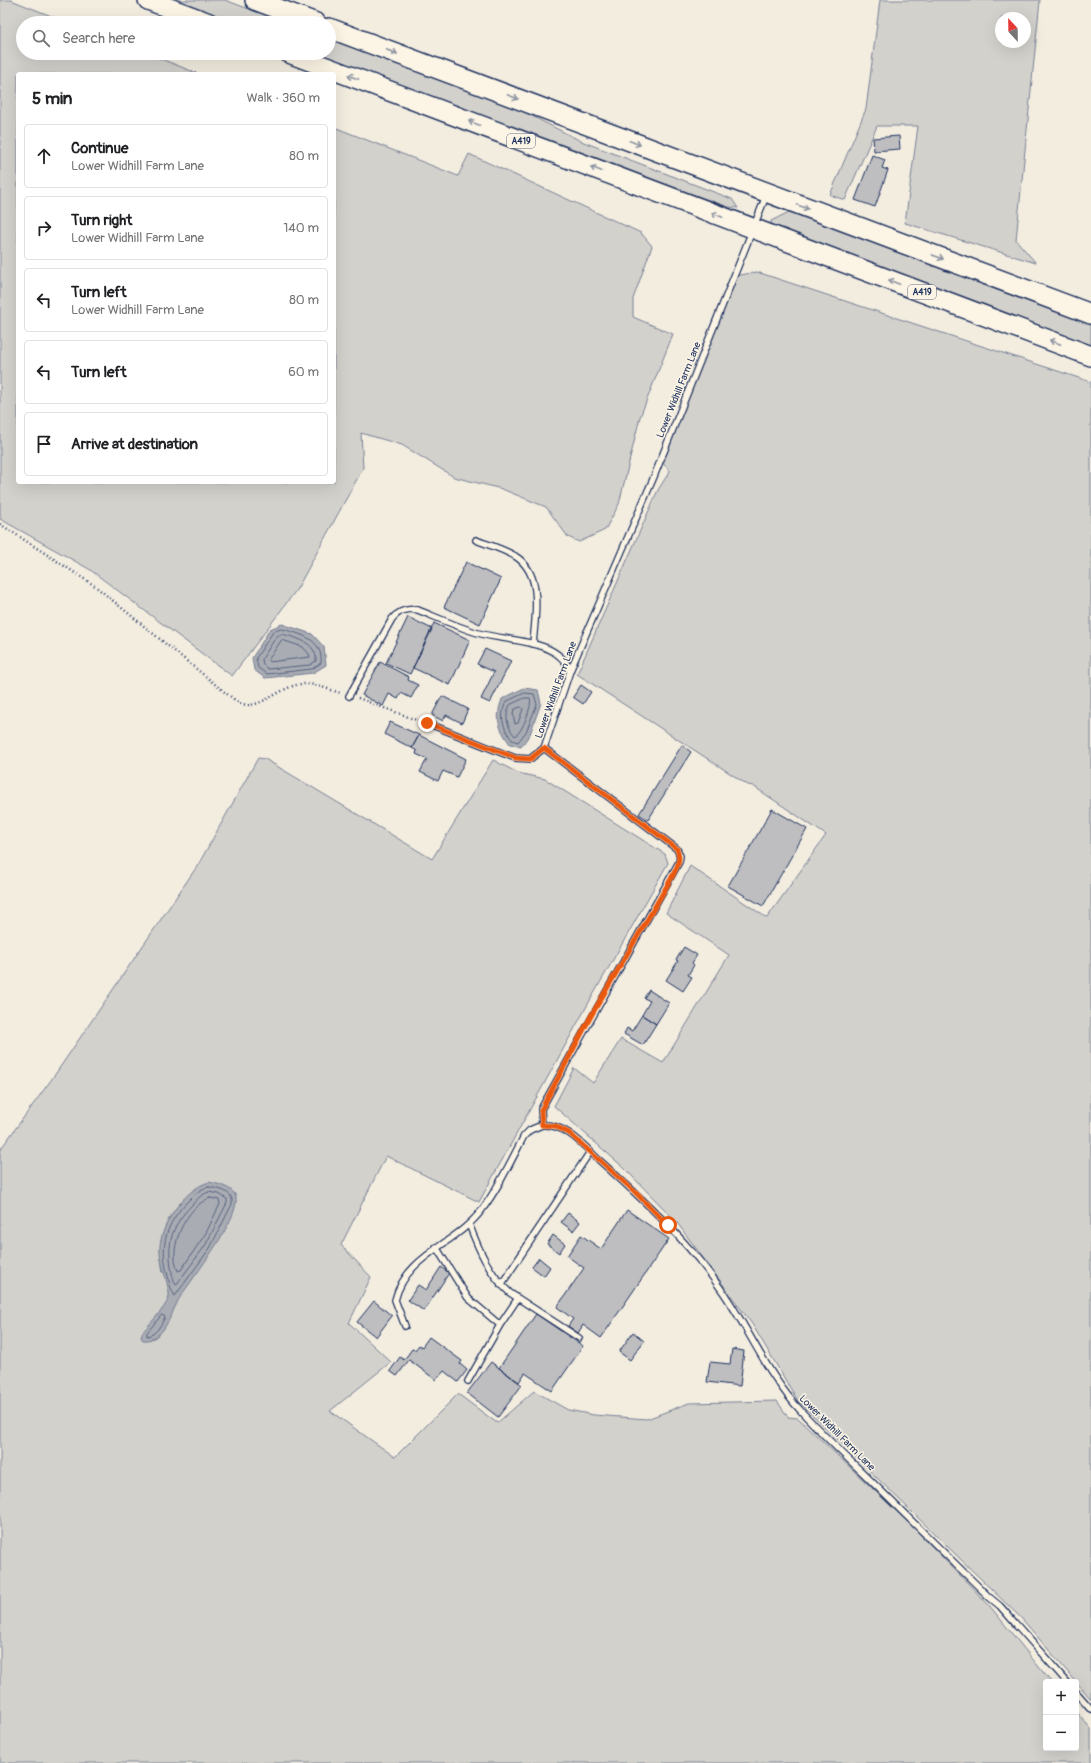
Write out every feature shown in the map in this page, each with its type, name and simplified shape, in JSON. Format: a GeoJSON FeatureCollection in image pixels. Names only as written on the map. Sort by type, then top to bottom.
{"type":"FeatureCollection","features":[{"type":"Feature","properties":{"kind":"highway"},"geometry":{"type":"LineString","coordinates":[[148,0],[190,16]]}},
{"type":"Feature","properties":{"kind":"highway"},"geometry":{"type":"LineString","coordinates":[[255,0],[297,16]]}},
{"type":"Feature","properties":{"kind":"highway"},"geometry":{"type":"LineString","coordinates":[[336,31],[1091,314]]}},
{"type":"Feature","properties":{"kind":"highway","name":"A419"},"geometry":{"type":"LineString","coordinates":[[307,60],[1091,356]]}},
{"type":"Feature","properties":{"kind":"lane","name":"Lower Widhill Farm Lane"},"geometry":{"type":"LineString","coordinates":[[767,193],[754,229],[653,479],[570,671],[544,748],[652,828],[677,849],[680,856],[679,862],[671,879],[591,1016],[541,1110],[542,1125],[555,1126],[569,1133],[668,1225],[705,1267],[741,1318],[769,1370],[800,1410],[989,1597],[1000,1606],[1064,1679]]}},
{"type":"Feature","properties":{"kind":"lane"},"geometry":{"type":"LineString","coordinates":[[476,540],[516,557],[531,574],[536,595],[533,644]]}},
{"type":"Feature","properties":{"kind":"lane"},"geometry":{"type":"LineString","coordinates":[[349,696],[392,619],[396,614],[408,609],[418,610],[478,634],[533,644],[561,656],[567,662],[570,671]]}},
{"type":"Feature","properties":{"kind":"lane"},"geometry":{"type":"LineString","coordinates":[[427,723],[516,758],[530,759],[544,748]]}},
{"type":"Feature","properties":{"kind":"lane"},"geometry":{"type":"LineString","coordinates":[[405,1326],[396,1306],[397,1293],[411,1270],[436,1247],[469,1224],[488,1201],[524,1136],[530,1130],[542,1125]]}},
{"type":"Feature","properties":{"kind":"lane"},"geometry":{"type":"LineString","coordinates":[[501,1285],[590,1152]]}},
{"type":"Feature","properties":{"kind":"lane"},"geometry":{"type":"LineString","coordinates":[[469,1224],[485,1262],[501,1285],[579,1338]]}},
{"type":"Feature","properties":{"kind":"lane"},"geometry":{"type":"LineString","coordinates":[[436,1247],[468,1298],[500,1325]]}},
{"type":"Feature","properties":{"kind":"lane"},"geometry":{"type":"LineString","coordinates":[[468,1381],[500,1325],[518,1298]]}},
{"type":"Feature","properties":{"kind":"lane"},"geometry":{"type":"LineString","coordinates":[[1079,1695],[1091,1709]]}},
{"type":"Feature","properties":{"kind":"path"},"geometry":{"type":"LineString","coordinates":[[0,524],[95,586],[227,694],[242,704],[259,703],[293,685],[312,684],[427,723]]}},
{"type":"Feature","properties":{"kind":"shaded area"},"geometry":{"type":"Polygon","coordinates":[[[0,0],[11,0],[51,16],[16,16],[16,60],[164,60],[194,72],[16,72],[16,484],[336,484],[336,128],[458,176],[469,154],[641,233],[652,246],[633,299],[633,317],[673,334],[640,417],[619,504],[605,530],[579,542],[568,537],[546,507],[502,489],[454,477],[402,445],[361,433],[363,468],[297,589],[232,676],[89,569],[0,519],[0,0]]]}},
{"type":"Feature","properties":{"kind":"shaded area"},"geometry":{"type":"Polygon","coordinates":[[[175,0],[225,0],[267,16],[217,16],[175,0]]]}},
{"type":"Feature","properties":{"kind":"shaded area"},"geometry":{"type":"Polygon","coordinates":[[[880,0],[1040,0],[1016,240],[1036,263],[905,223],[918,126],[877,126],[845,200],[830,195],[866,109],[880,0]]]}},
{"type":"Feature","properties":{"kind":"shaded area"},"geometry":{"type":"Polygon","coordinates":[[[336,42],[522,111],[581,141],[732,199],[738,208],[729,207],[679,190],[333,60],[336,60],[336,42]]]}},
{"type":"Feature","properties":{"kind":"shaded area"},"geometry":{"type":"Polygon","coordinates":[[[791,211],[1091,325],[1091,345],[771,225],[771,221],[791,211]]]}},
{"type":"Feature","properties":{"kind":"shaded area"},"geometry":{"type":"Polygon","coordinates":[[[757,272],[1091,382],[1091,1699],[1079,1685],[1079,1679],[1074,1679],[1022,1619],[798,1401],[752,1324],[675,1220],[624,1168],[554,1106],[574,1068],[593,1083],[621,1039],[663,1063],[729,955],[666,913],[690,866],[767,918],[826,835],[753,786],[748,785],[577,674],[658,490],[670,471],[660,460],[735,276],[757,272]]]}},
{"type":"Feature","properties":{"kind":"shaded area"},"geometry":{"type":"Polygon","coordinates":[[[258,758],[265,759],[432,859],[493,760],[518,773],[545,779],[665,854],[668,863],[588,1004],[479,1202],[386,1156],[341,1245],[371,1277],[349,1323],[391,1362],[330,1411],[395,1457],[458,1394],[497,1423],[534,1391],[568,1410],[594,1415],[647,1419],[689,1403],[777,1401],[788,1417],[798,1418],[913,1527],[989,1605],[1049,1679],[1043,1679],[1043,1751],[1079,1751],[1079,1715],[1091,1729],[1091,1763],[0,1763],[0,1154],[2,1147],[54,1076],[198,865],[258,758]],[[193,1191],[176,1209],[165,1228],[162,1238],[161,1260],[163,1273],[193,1191]]]}},
{"type":"Feature","properties":{"kind":"water"},"geometry":{"type":"Polygon","coordinates":[[[282,624],[312,634],[324,647],[326,665],[313,673],[265,678],[254,670],[252,658],[270,629],[282,624]]]}},
{"type":"Feature","properties":{"kind":"water"},"geometry":{"type":"Polygon","coordinates":[[[524,688],[538,690],[541,703],[530,734],[521,747],[510,744],[500,728],[498,718],[502,699],[524,688]]]}},
{"type":"Feature","properties":{"kind":"water"},"geometry":{"type":"Polygon","coordinates":[[[209,1182],[226,1187],[234,1193],[236,1202],[233,1214],[216,1246],[179,1299],[162,1332],[150,1339],[143,1340],[141,1337],[142,1333],[162,1310],[169,1296],[160,1254],[160,1244],[163,1233],[174,1211],[182,1201],[190,1193],[209,1182]]]}},
{"type":"Feature","properties":{"kind":"building"},"geometry":{"type":"Polygon","coordinates":[[[899,136],[900,149],[874,151],[873,138],[899,136]]]}},
{"type":"Feature","properties":{"kind":"building"},"geometry":{"type":"Polygon","coordinates":[[[872,155],[885,160],[882,168],[888,170],[875,207],[855,200],[872,155]]]}},
{"type":"Feature","properties":{"kind":"building"},"geometry":{"type":"Polygon","coordinates":[[[466,562],[501,579],[480,624],[444,607],[466,562]]]}},
{"type":"Feature","properties":{"kind":"building"},"geometry":{"type":"Polygon","coordinates":[[[408,617],[432,629],[410,674],[386,663],[408,617]]]}},
{"type":"Feature","properties":{"kind":"building"},"geometry":{"type":"Polygon","coordinates":[[[434,623],[470,640],[450,685],[413,668],[434,623]]]}},
{"type":"Feature","properties":{"kind":"building"},"geometry":{"type":"Polygon","coordinates":[[[485,649],[511,661],[490,703],[481,699],[494,672],[477,664],[485,649]]]}},
{"type":"Feature","properties":{"kind":"building"},"geometry":{"type":"Polygon","coordinates":[[[380,662],[409,677],[408,680],[418,685],[411,698],[401,693],[398,699],[389,694],[383,706],[362,695],[380,662]]]}},
{"type":"Feature","properties":{"kind":"building"},"geometry":{"type":"Polygon","coordinates":[[[581,685],[591,692],[583,704],[573,697],[581,685]]]}},
{"type":"Feature","properties":{"kind":"building"},"geometry":{"type":"Polygon","coordinates":[[[442,696],[468,709],[462,723],[446,715],[443,721],[432,715],[442,696]]]}},
{"type":"Feature","properties":{"kind":"building"},"geometry":{"type":"Polygon","coordinates":[[[390,722],[419,735],[412,748],[384,734],[390,722]]]}},
{"type":"Feature","properties":{"kind":"building"},"geometry":{"type":"Polygon","coordinates":[[[419,735],[466,759],[457,777],[443,771],[438,781],[420,772],[427,759],[416,754],[417,751],[412,748],[419,735]]]}},
{"type":"Feature","properties":{"kind":"building"},"geometry":{"type":"Polygon","coordinates":[[[682,745],[691,752],[648,820],[639,814],[682,745]]]}},
{"type":"Feature","properties":{"kind":"building"},"geometry":{"type":"Polygon","coordinates":[[[772,809],[807,829],[763,906],[728,886],[772,809]]]}},
{"type":"Feature","properties":{"kind":"building"},"geometry":{"type":"Polygon","coordinates":[[[684,947],[697,955],[692,963],[694,965],[688,975],[692,977],[683,991],[666,980],[678,961],[676,960],[684,947]]]}},
{"type":"Feature","properties":{"kind":"building"},"geometry":{"type":"Polygon","coordinates":[[[649,990],[669,1003],[656,1024],[642,1015],[650,1001],[644,998],[649,990]]]}},
{"type":"Feature","properties":{"kind":"building"},"geometry":{"type":"Polygon","coordinates":[[[642,1015],[656,1024],[643,1045],[624,1034],[627,1028],[632,1031],[642,1015]]]}},
{"type":"Feature","properties":{"kind":"building"},"geometry":{"type":"Polygon","coordinates":[[[627,1210],[669,1239],[601,1338],[583,1325],[578,1333],[568,1326],[573,1319],[557,1307],[584,1268],[567,1256],[581,1235],[601,1249],[627,1210]]]}},
{"type":"Feature","properties":{"kind":"building"},"geometry":{"type":"Polygon","coordinates":[[[568,1213],[580,1222],[573,1231],[561,1222],[568,1213]]]}},
{"type":"Feature","properties":{"kind":"building"},"geometry":{"type":"Polygon","coordinates":[[[553,1235],[565,1244],[559,1253],[547,1244],[553,1235]]]}},
{"type":"Feature","properties":{"kind":"building"},"geometry":{"type":"Polygon","coordinates":[[[539,1258],[550,1267],[544,1276],[532,1267],[539,1258]]]}},
{"type":"Feature","properties":{"kind":"building"},"geometry":{"type":"Polygon","coordinates":[[[441,1267],[449,1273],[424,1311],[408,1300],[418,1285],[426,1290],[441,1267]]]}},
{"type":"Feature","properties":{"kind":"building"},"geometry":{"type":"Polygon","coordinates":[[[374,1301],[392,1316],[376,1337],[357,1322],[374,1301]]]}},
{"type":"Feature","properties":{"kind":"building"},"geometry":{"type":"Polygon","coordinates":[[[536,1314],[583,1346],[552,1391],[525,1373],[519,1382],[499,1368],[536,1314]]]}},
{"type":"Feature","properties":{"kind":"building"},"geometry":{"type":"Polygon","coordinates":[[[633,1332],[644,1341],[630,1360],[619,1352],[633,1332]]]}},
{"type":"Feature","properties":{"kind":"building"},"geometry":{"type":"Polygon","coordinates":[[[429,1337],[462,1361],[460,1364],[467,1370],[458,1382],[444,1371],[436,1380],[409,1360],[397,1376],[390,1371],[400,1357],[404,1360],[412,1349],[415,1350],[419,1345],[422,1347],[429,1337]]]}},
{"type":"Feature","properties":{"kind":"building"},"geometry":{"type":"Polygon","coordinates":[[[732,1349],[744,1351],[740,1386],[707,1382],[710,1362],[730,1364],[732,1349]]]}},
{"type":"Feature","properties":{"kind":"building"},"geometry":{"type":"Polygon","coordinates":[[[491,1362],[522,1385],[498,1417],[467,1393],[491,1362]]]}},
{"type":"Feature","properties":{"kind":"route"},"geometry":{"type":"LineString","coordinates":[[427,723],[516,758],[530,759],[544,748],[652,828],[677,849],[680,856],[679,862],[671,879],[591,1016],[540,1114],[542,1125],[548,1124],[555,1126],[569,1133],[634,1191],[668,1225]]}}]}
